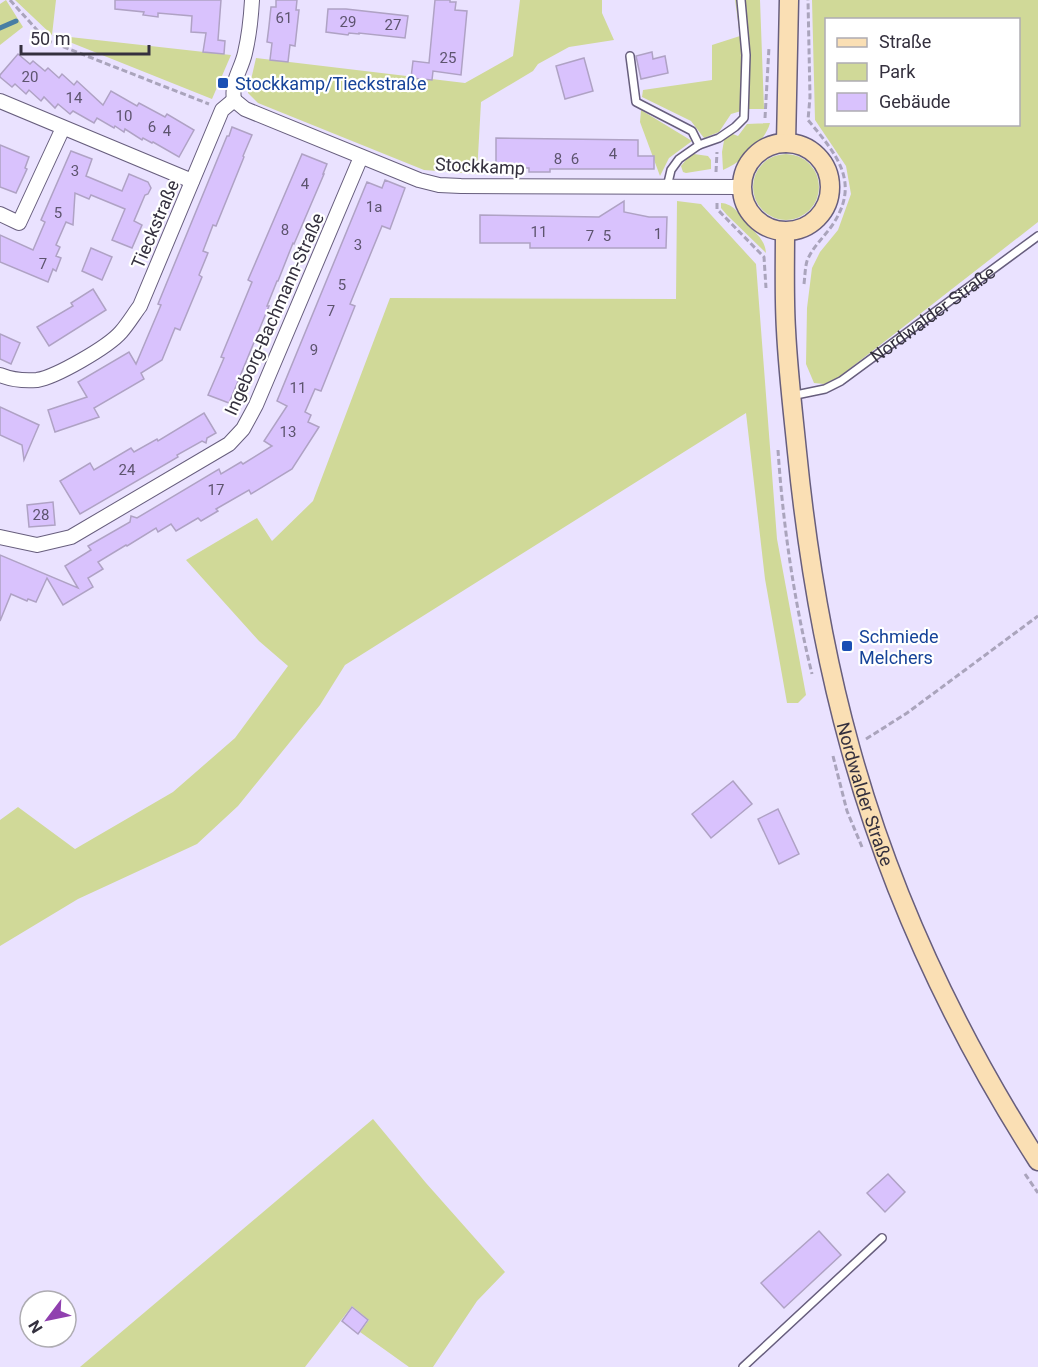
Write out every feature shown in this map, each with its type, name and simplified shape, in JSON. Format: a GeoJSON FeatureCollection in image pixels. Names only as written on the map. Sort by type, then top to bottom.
{"type":"FeatureCollection","features":[{"type":"Feature","properties":{"kind":"main road"},"geometry":{"type":"LineString","coordinates":[[786,143],[789,0]]}},
{"type":"Feature","properties":{"kind":"main road"},"geometry":{"type":"LineString","coordinates":[[786,143],[800,145],[822,162],[828,174],[830,188],[828,202],[822,214],[812,224],[799,230],[785,232],[771,229],[760,223],[750,213],[744,201],[742,187],[744,174],[750,162],[760,152],[772,145],[786,143]]}},
{"type":"Feature","properties":{"kind":"main road","name":"Nordwalder Straße"},"geometry":{"type":"LineString","coordinates":[[785,232],[786,330],[800,485],[813,580],[850,750],[887,860],[946,998],[976,1057],[1038,1161]]}},
{"type":"Feature","properties":{"kind":"street"},"geometry":{"type":"LineString","coordinates":[[234,100],[232,88],[245,56],[252,0]]}},
{"type":"Feature","properties":{"kind":"street","name":"Tieckstraße"},"geometry":{"type":"LineString","coordinates":[[0,375],[36,380],[65,370],[120,334],[140,306],[222,110],[234,100]]}},
{"type":"Feature","properties":{"kind":"street","name":"Stockkamp"},"geometry":{"type":"LineString","coordinates":[[234,100],[245,109],[419,180],[439,185],[742,187]]}},
{"type":"Feature","properties":{"kind":"street"},"geometry":{"type":"LineString","coordinates":[[0,101],[192,181]]}},
{"type":"Feature","properties":{"kind":"street"},"geometry":{"type":"LineString","coordinates":[[0,214],[20,223],[63,128]]}},
{"type":"Feature","properties":{"kind":"street","name":"Ingeborg-Bachmann-Straße"},"geometry":{"type":"LineString","coordinates":[[0,537],[37,545],[71,537],[229,444],[243,429],[256,405],[361,157]]}},
{"type":"Feature","properties":{"kind":"lane"},"geometry":{"type":"LineString","coordinates":[[667,187],[671,170],[679,159],[699,145],[719,138],[744,118],[746,55],[741,0]]}},
{"type":"Feature","properties":{"kind":"lane"},"geometry":{"type":"LineString","coordinates":[[630,56],[636,102],[692,132],[699,145]]}},
{"type":"Feature","properties":{"kind":"lane","name":"Nordwalder Straße"},"geometry":{"type":"LineString","coordinates":[[791,396],[825,389],[849,375],[1038,236]]}},
{"type":"Feature","properties":{"kind":"lane"},"geometry":{"type":"LineString","coordinates":[[743,1367],[882,1238]]}},
{"type":"Feature","properties":{"kind":"path"},"geometry":{"type":"LineString","coordinates":[[10,0],[46,40],[222,110]]}},
{"type":"Feature","properties":{"kind":"path"},"geometry":{"type":"LineString","coordinates":[[804,285],[808,260],[841,212],[845,197],[844,176],[838,160],[808,120],[810,97],[808,0]]}},
{"type":"Feature","properties":{"kind":"path"},"geometry":{"type":"LineString","coordinates":[[765,118],[769,45]]}},
{"type":"Feature","properties":{"kind":"path"},"geometry":{"type":"LineString","coordinates":[[716,172],[719,138]]}},
{"type":"Feature","properties":{"kind":"path"},"geometry":{"type":"LineString","coordinates":[[850,750],[908,713],[1038,616]]}},
{"type":"Feature","properties":{"kind":"green space"},"geometry":{"type":"Polygon","coordinates":[[[6,0],[23,27],[0,45],[0,4],[6,0]]]}},
{"type":"Feature","properties":{"kind":"green space"},"geometry":{"type":"Polygon","coordinates":[[[15,0],[56,0],[52,35],[15,0]]]}},
{"type":"Feature","properties":{"kind":"green space"},"geometry":{"type":"Polygon","coordinates":[[[520,0],[602,0],[602,13],[614,40],[569,47],[538,64],[533,71],[481,102],[477,174],[424,170],[258,103],[248,93],[256,58],[465,83],[513,56],[520,0]]]}},
{"type":"Feature","properties":{"kind":"green space"},"geometry":{"type":"Polygon","coordinates":[[[735,0],[760,0],[764,109],[748,109],[731,114],[719,132],[704,138],[691,121],[642,97],[643,90],[712,80],[712,45],[740,36],[735,0]]]}},
{"type":"Feature","properties":{"kind":"green space"},"geometry":{"type":"Polygon","coordinates":[[[812,0],[1038,0],[1038,222],[839,377],[824,384],[814,383],[806,364],[807,308],[812,268],[820,252],[838,230],[851,194],[846,166],[815,120],[812,0]]]}},
{"type":"Feature","properties":{"kind":"green space"},"geometry":{"type":"Polygon","coordinates":[[[52,35],[231,55],[212,99],[52,35]]]}},
{"type":"Feature","properties":{"kind":"green space"},"geometry":{"type":"Polygon","coordinates":[[[641,110],[692,141],[669,158],[660,176],[640,122],[641,110]]]}},
{"type":"Feature","properties":{"kind":"green space"},"geometry":{"type":"Polygon","coordinates":[[[770,123],[763,137],[751,151],[723,170],[722,152],[725,135],[730,133],[738,136],[747,124],[770,123]]]}},
{"type":"Feature","properties":{"kind":"green space"},"geometry":{"type":"Polygon","coordinates":[[[694,154],[708,156],[711,160],[711,169],[683,172],[681,166],[689,156],[694,154]]]}},
{"type":"Feature","properties":{"kind":"green space"},"geometry":{"type":"Polygon","coordinates":[[[786,154],[799,156],[814,169],[819,187],[817,200],[804,215],[786,220],[773,218],[758,205],[753,187],[755,174],[768,159],[786,154]]]}},
{"type":"Feature","properties":{"kind":"green space"},"geometry":{"type":"Polygon","coordinates":[[[677,201],[701,204],[756,264],[777,539],[806,695],[798,703],[787,703],[765,579],[746,413],[345,665],[320,705],[238,806],[197,844],[78,899],[0,946],[0,820],[18,807],[75,849],[173,792],[235,738],[288,666],[259,641],[186,560],[257,518],[272,541],[313,501],[390,298],[676,299],[677,201]]]}},
{"type":"Feature","properties":{"kind":"green space"},"geometry":{"type":"Polygon","coordinates":[[[721,203],[737,211],[760,238],[766,253],[727,215],[721,208],[721,203]]]}},
{"type":"Feature","properties":{"kind":"green space"},"geometry":{"type":"Polygon","coordinates":[[[373,1119],[505,1272],[477,1301],[433,1367],[409,1367],[360,1332],[369,1320],[352,1306],[305,1367],[80,1367],[373,1119]]]}},
{"type":"Feature","properties":{"kind":"building"},"geometry":{"type":"Polygon","coordinates":[[[115,0],[221,0],[218,40],[225,41],[224,54],[203,52],[206,33],[191,32],[192,16],[158,13],[158,17],[143,15],[144,12],[115,9],[115,0]]]}},
{"type":"Feature","properties":{"kind":"building"},"geometry":{"type":"Polygon","coordinates":[[[276,0],[297,0],[296,10],[299,10],[295,46],[290,45],[288,62],[270,60],[272,43],[267,42],[271,7],[276,7],[276,0]]]}},
{"type":"Feature","properties":{"kind":"building"},"geometry":{"type":"Polygon","coordinates":[[[435,0],[456,2],[455,10],[467,11],[461,75],[433,71],[432,80],[411,78],[413,61],[429,63],[435,0]]]}},
{"type":"Feature","properties":{"kind":"building"},"geometry":{"type":"Polygon","coordinates":[[[328,9],[408,16],[405,38],[326,32],[328,9]]]}},
{"type":"Feature","properties":{"kind":"building"},"geometry":{"type":"Polygon","coordinates":[[[652,52],[653,59],[665,56],[668,73],[641,79],[636,56],[652,52]]]}},
{"type":"Feature","properties":{"kind":"building"},"geometry":{"type":"Polygon","coordinates":[[[18,54],[30,64],[33,61],[45,71],[48,68],[59,78],[62,74],[74,85],[77,81],[103,105],[111,91],[137,106],[139,103],[165,117],[167,114],[194,130],[179,157],[153,142],[143,138],[142,140],[125,129],[124,132],[97,118],[94,123],[73,111],[70,114],[58,104],[55,108],[44,97],[41,101],[29,90],[26,94],[15,84],[12,87],[0,77],[18,54]]]}},
{"type":"Feature","properties":{"kind":"building"},"geometry":{"type":"Polygon","coordinates":[[[584,58],[593,91],[565,99],[556,66],[584,58]]]}},
{"type":"Feature","properties":{"kind":"building"},"geometry":{"type":"Polygon","coordinates":[[[232,127],[252,135],[216,226],[213,225],[203,251],[208,253],[199,275],[202,277],[180,330],[175,328],[162,360],[141,373],[144,379],[94,408],[99,417],[55,432],[48,410],[87,397],[78,382],[129,352],[136,364],[161,305],[158,304],[232,127]]]}},
{"type":"Feature","properties":{"kind":"building"},"geometry":{"type":"Polygon","coordinates":[[[496,138],[638,140],[638,156],[654,156],[654,169],[550,169],[550,172],[529,172],[529,168],[505,168],[505,166],[496,166],[496,138]]]}},
{"type":"Feature","properties":{"kind":"building"},"geometry":{"type":"Polygon","coordinates":[[[0,145],[29,157],[25,168],[27,169],[16,193],[0,187],[0,145]]]}},
{"type":"Feature","properties":{"kind":"building"},"geometry":{"type":"Polygon","coordinates":[[[71,151],[92,159],[86,176],[122,191],[129,174],[148,182],[151,188],[145,195],[134,221],[142,225],[132,248],[112,240],[125,209],[91,195],[89,199],[75,193],[73,225],[66,222],[56,245],[60,247],[56,256],[61,258],[48,282],[0,262],[0,235],[33,250],[45,222],[41,220],[71,151]]]}},
{"type":"Feature","properties":{"kind":"building"},"geometry":{"type":"Polygon","coordinates":[[[302,154],[327,164],[277,281],[229,403],[208,395],[252,282],[248,280],[302,154]]]}},
{"type":"Feature","properties":{"kind":"building"},"geometry":{"type":"Polygon","coordinates":[[[385,180],[405,188],[390,229],[382,226],[350,304],[355,306],[321,391],[315,389],[305,412],[311,415],[308,422],[319,427],[292,469],[251,494],[249,490],[216,509],[218,511],[201,521],[198,518],[176,531],[171,524],[158,532],[156,528],[126,545],[98,562],[103,569],[88,578],[93,587],[63,605],[47,578],[36,602],[11,594],[0,621],[0,555],[78,588],[65,566],[91,550],[88,546],[130,522],[131,516],[137,518],[219,469],[221,474],[241,462],[243,464],[272,446],[264,441],[287,406],[277,401],[367,182],[382,188],[385,180]]]}},
{"type":"Feature","properties":{"kind":"building"},"geometry":{"type":"Polygon","coordinates":[[[624,201],[624,212],[649,217],[667,217],[666,248],[530,248],[530,243],[480,243],[480,215],[599,217],[624,201]]]}},
{"type":"Feature","properties":{"kind":"building"},"geometry":{"type":"Polygon","coordinates":[[[91,248],[112,257],[102,280],[82,271],[91,248]]]}},
{"type":"Feature","properties":{"kind":"building"},"geometry":{"type":"Polygon","coordinates":[[[93,289],[106,310],[49,346],[37,327],[73,306],[71,303],[93,289]]]}},
{"type":"Feature","properties":{"kind":"building"},"geometry":{"type":"Polygon","coordinates":[[[0,334],[20,343],[11,364],[0,359],[0,334]]]}},
{"type":"Feature","properties":{"kind":"building"},"geometry":{"type":"Polygon","coordinates":[[[0,407],[39,425],[24,460],[22,445],[0,435],[0,407]]]}},
{"type":"Feature","properties":{"kind":"building"},"geometry":{"type":"Polygon","coordinates":[[[204,413],[216,433],[207,438],[206,443],[202,441],[177,455],[178,457],[80,514],[60,481],[90,463],[94,470],[131,448],[134,452],[157,439],[158,441],[204,413]]]}},
{"type":"Feature","properties":{"kind":"building"},"geometry":{"type":"Polygon","coordinates":[[[53,502],[55,525],[29,527],[27,505],[53,502]]]}},
{"type":"Feature","properties":{"kind":"building"},"geometry":{"type":"Polygon","coordinates":[[[733,781],[752,804],[711,838],[692,814],[733,781]]]}},
{"type":"Feature","properties":{"kind":"building"},"geometry":{"type":"Polygon","coordinates":[[[778,809],[799,854],[779,864],[758,819],[778,809]]]}},
{"type":"Feature","properties":{"kind":"building"},"geometry":{"type":"Polygon","coordinates":[[[888,1174],[905,1192],[885,1212],[867,1193],[888,1174]]]}},
{"type":"Feature","properties":{"kind":"building"},"geometry":{"type":"Polygon","coordinates":[[[819,1231],[841,1255],[784,1308],[761,1283],[819,1231]]]}},
{"type":"Feature","properties":{"kind":"building"},"geometry":{"type":"Polygon","coordinates":[[[352,1307],[368,1320],[358,1334],[342,1321],[352,1307]]]}},
{"type":"Feature","properties":{"kind":"waterway"},"geometry":{"type":"LineString","coordinates":[[0,28],[16,21]]}},
{"type":"Feature","properties":{"kind":"place","name":"Stockkamp/Tieckstraße"},"geometry":{"type":"Point","coordinates":[223,83]}},
{"type":"Feature","properties":{"kind":"place","name":"Schmiede Melchers"},"geometry":{"type":"Point","coordinates":[847,646]}}]}
